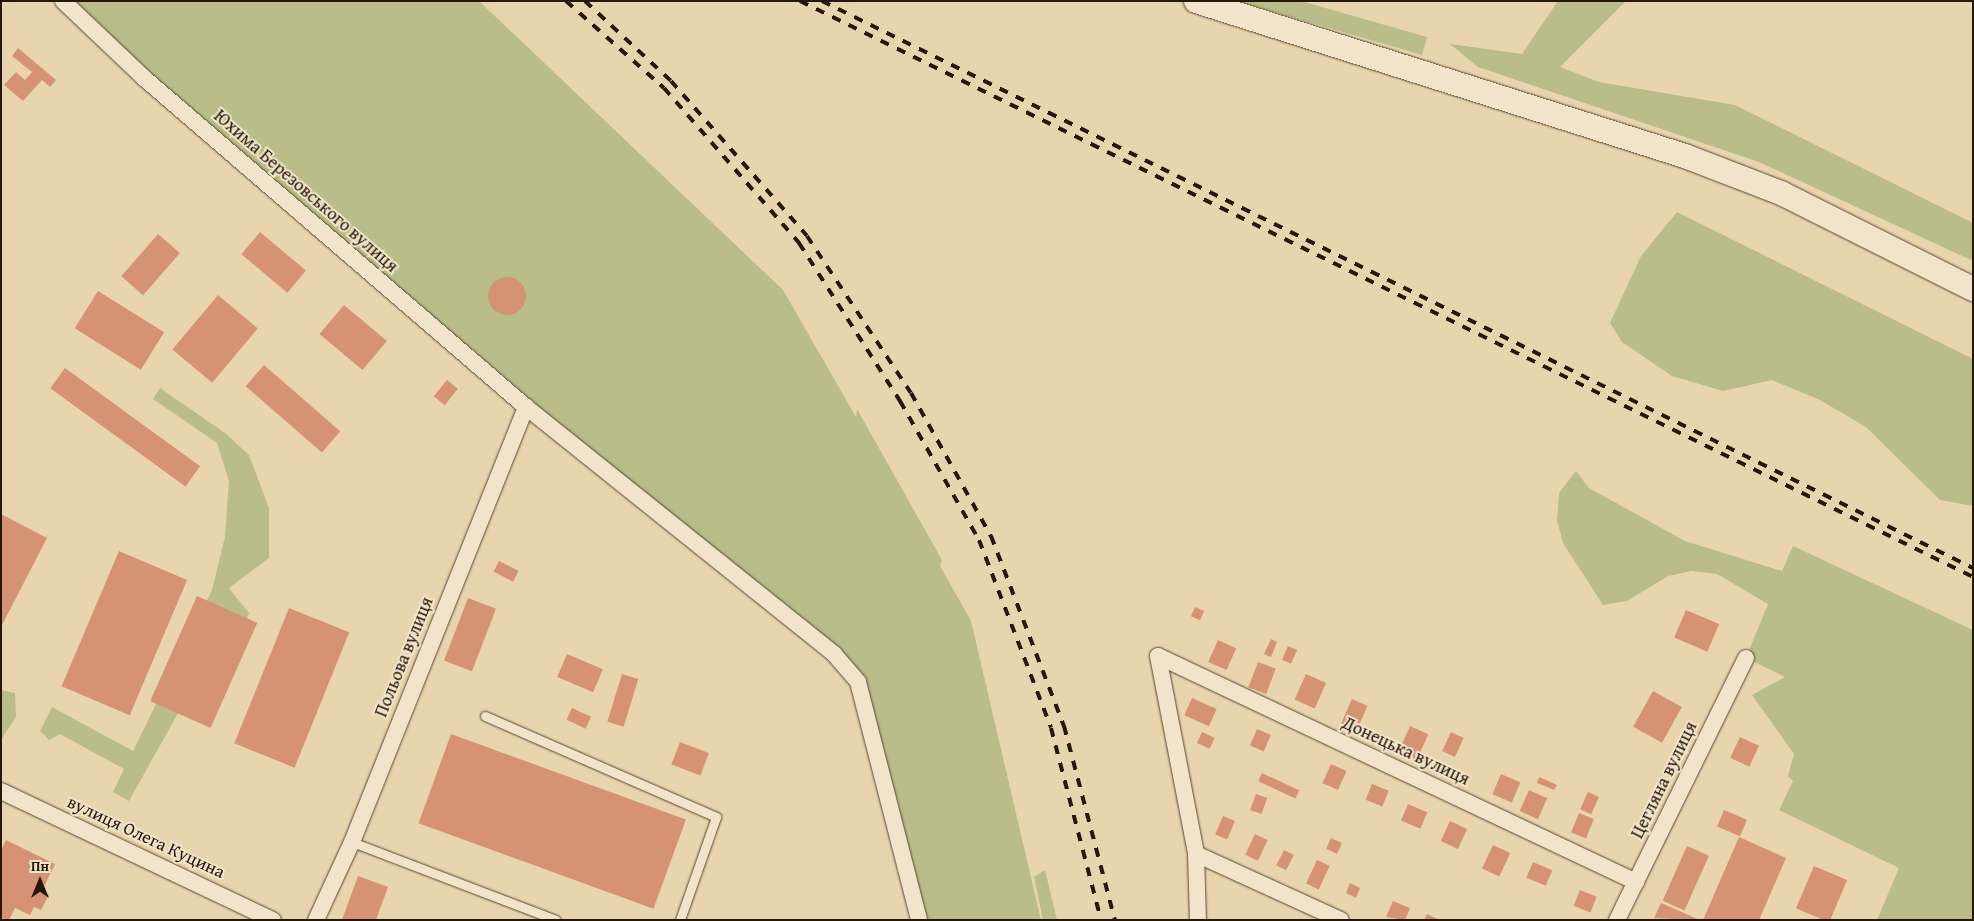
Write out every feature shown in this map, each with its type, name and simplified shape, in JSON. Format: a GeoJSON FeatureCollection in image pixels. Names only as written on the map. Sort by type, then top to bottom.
{"type":"FeatureCollection","features":[{"type":"Feature","properties":{"kind":"main road"},"geometry":{"type":"LineString","coordinates":[[1196,1],[1685,156],[1781,193],[1973,289]]}},
{"type":"Feature","properties":{"kind":"street","name":"Юхима Березовського вулиця"},"geometry":{"type":"LineString","coordinates":[[63,1],[144,78],[526,407],[834,654],[858,682],[919,920]]}},
{"type":"Feature","properties":{"kind":"street","name":"Польова вулиця"},"geometry":{"type":"LineString","coordinates":[[316,920],[352,842],[526,407]]}},
{"type":"Feature","properties":{"kind":"street","name":"Донецька вулиця"},"geometry":{"type":"LineString","coordinates":[[1196,854],[1158,656],[1636,882]]}},
{"type":"Feature","properties":{"kind":"street","name":"Цегляна вулиця"},"geometry":{"type":"LineString","coordinates":[[1618,920],[1746,658]]}},
{"type":"Feature","properties":{"kind":"street","name":"вулиця Олега Куцина"},"geometry":{"type":"LineString","coordinates":[[1,791],[273,920]]}},
{"type":"Feature","properties":{"kind":"street"},"geometry":{"type":"LineString","coordinates":[[1198,920],[1196,854],[1342,920]]}},
{"type":"Feature","properties":{"kind":"lane"},"geometry":{"type":"LineString","coordinates":[[484,716],[716,817],[680,920]]}},
{"type":"Feature","properties":{"kind":"lane"},"geometry":{"type":"LineString","coordinates":[[352,842],[556,920]]}},
{"type":"Feature","properties":{"kind":"green space"},"geometry":{"type":"Polygon","coordinates":[[[63,1],[479,1],[783,290],[856,417],[857,409],[942,560],[940,566],[971,621],[1041,920],[919,920],[858,682],[526,407],[63,1]]]}},
{"type":"Feature","properties":{"kind":"green space"},"geometry":{"type":"Polygon","coordinates":[[[1237,1],[1301,1],[1427,37],[1422,55],[1237,1]]]}},
{"type":"Feature","properties":{"kind":"green space"},"geometry":{"type":"Polygon","coordinates":[[[1558,1],[1626,1],[1560,67],[1599,82],[1735,105],[1973,223],[1973,261],[1759,162],[1478,67],[1450,44],[1522,54],[1558,1]]]}},
{"type":"Feature","properties":{"kind":"green space"},"geometry":{"type":"Polygon","coordinates":[[[1677,212],[1973,359],[1973,506],[1940,500],[1866,427],[1820,400],[1772,380],[1723,391],[1672,376],[1622,342],[1610,323],[1641,256],[1677,212]]]}},
{"type":"Feature","properties":{"kind":"green space"},"geometry":{"type":"Polygon","coordinates":[[[160,388],[225,433],[249,455],[269,508],[269,558],[229,588],[249,613],[225,672],[181,708],[129,801],[113,792],[124,769],[60,734],[49,740],[40,731],[52,707],[133,751],[212,590],[225,537],[229,481],[217,443],[153,399],[160,388]]]}},
{"type":"Feature","properties":{"kind":"green space"},"geometry":{"type":"Polygon","coordinates":[[[1576,471],[1589,488],[1685,541],[1782,571],[1793,546],[1973,630],[1973,920],[1877,920],[1899,868],[1779,810],[1793,781],[1788,776],[1794,754],[1752,695],[1785,677],[1746,658],[1768,604],[1717,574],[1692,571],[1668,576],[1627,601],[1603,605],[1563,543],[1557,520],[1559,493],[1576,471]]]}},
{"type":"Feature","properties":{"kind":"green space"},"geometry":{"type":"Polygon","coordinates":[[[1,690],[15,693],[16,717],[1,740],[1,690]]]}},
{"type":"Feature","properties":{"kind":"green space"},"geometry":{"type":"Polygon","coordinates":[[[1045,870],[1057,920],[1043,920],[1034,877],[1045,870]]]}},
{"type":"Feature","properties":{"kind":"building"},"geometry":{"type":"Polygon","coordinates":[[[18,48],[56,80],[50,87],[42,80],[23,101],[4,85],[16,72],[25,80],[32,72],[12,56],[18,48]]]}},
{"type":"Feature","properties":{"kind":"building"},"geometry":{"type":"Polygon","coordinates":[[[260,232],[306,271],[287,293],[241,254],[260,232]]]}},
{"type":"Feature","properties":{"kind":"building"},"geometry":{"type":"Polygon","coordinates":[[[158,234],[180,253],[143,295],[121,276],[158,234]]]}},
{"type":"Feature","properties":{"kind":"building"},"geometry":{"type":"Polygon","coordinates":[[[507,277],[520,283],[526,296],[520,309],[507,315],[494,309],[488,296],[494,283],[507,277]]]}},
{"type":"Feature","properties":{"kind":"building"},"geometry":{"type":"Polygon","coordinates":[[[98,291],[164,332],[141,370],[75,328],[98,291]]]}},
{"type":"Feature","properties":{"kind":"building"},"geometry":{"type":"Polygon","coordinates":[[[218,295],[258,328],[212,383],[172,349],[218,295]]]}},
{"type":"Feature","properties":{"kind":"building"},"geometry":{"type":"Polygon","coordinates":[[[344,305],[387,341],[362,370],[320,334],[344,305]]]}},
{"type":"Feature","properties":{"kind":"building"},"geometry":{"type":"Polygon","coordinates":[[[264,365],[340,431],[322,452],[246,386],[264,365]]]}},
{"type":"Feature","properties":{"kind":"building"},"geometry":{"type":"Polygon","coordinates":[[[65,368],[200,466],[185,486],[50,388],[65,368]]]}},
{"type":"Feature","properties":{"kind":"building"},"geometry":{"type":"Polygon","coordinates":[[[447,380],[458,389],[445,405],[434,396],[447,380]]]}},
{"type":"Feature","properties":{"kind":"building"},"geometry":{"type":"Polygon","coordinates":[[[1,514],[47,538],[1,627],[1,514]]]}},
{"type":"Feature","properties":{"kind":"building"},"geometry":{"type":"Polygon","coordinates":[[[119,551],[187,580],[130,715],[62,686],[119,551]]]}},
{"type":"Feature","properties":{"kind":"building"},"geometry":{"type":"Polygon","coordinates":[[[499,561],[519,571],[513,582],[494,572],[499,561]]]}},
{"type":"Feature","properties":{"kind":"building"},"geometry":{"type":"Polygon","coordinates":[[[197,596],[257,623],[211,728],[150,701],[197,596]]]}},
{"type":"Feature","properties":{"kind":"building"},"geometry":{"type":"Polygon","coordinates":[[[468,598],[496,609],[472,671],[444,661],[468,598]]]}},
{"type":"Feature","properties":{"kind":"building"},"geometry":{"type":"Polygon","coordinates":[[[1195,607],[1204,611],[1200,620],[1191,616],[1195,607]]]}},
{"type":"Feature","properties":{"kind":"building"},"geometry":{"type":"Polygon","coordinates":[[[289,608],[349,632],[295,768],[234,743],[289,608]]]}},
{"type":"Feature","properties":{"kind":"building"},"geometry":{"type":"Polygon","coordinates":[[[1686,610],[1719,624],[1707,652],[1674,638],[1686,610]]]}},
{"type":"Feature","properties":{"kind":"building"},"geometry":{"type":"Polygon","coordinates":[[[1271,639],[1277,642],[1271,657],[1264,654],[1271,639]]]}},
{"type":"Feature","properties":{"kind":"building"},"geometry":{"type":"Polygon","coordinates":[[[1218,640],[1236,648],[1227,670],[1208,662],[1218,640]]]}},
{"type":"Feature","properties":{"kind":"building"},"geometry":{"type":"Polygon","coordinates":[[[1288,646],[1297,650],[1291,664],[1282,660],[1288,646]]]}},
{"type":"Feature","properties":{"kind":"building"},"geometry":{"type":"Polygon","coordinates":[[[567,654],[603,669],[593,692],[557,677],[567,654]]]}},
{"type":"Feature","properties":{"kind":"building"},"geometry":{"type":"Polygon","coordinates":[[[1258,662],[1276,669],[1266,694],[1248,687],[1258,662]]]}},
{"type":"Feature","properties":{"kind":"building"},"geometry":{"type":"Polygon","coordinates":[[[622,674],[638,679],[624,727],[607,722],[622,674]]]}},
{"type":"Feature","properties":{"kind":"building"},"geometry":{"type":"Polygon","coordinates":[[[1306,674],[1326,683],[1315,709],[1295,700],[1306,674]]]}},
{"type":"Feature","properties":{"kind":"building"},"geometry":{"type":"Polygon","coordinates":[[[1653,691],[1682,707],[1662,743],[1633,727],[1653,691]]]}},
{"type":"Feature","properties":{"kind":"building"},"geometry":{"type":"Polygon","coordinates":[[[1192,698],[1217,709],[1209,726],[1184,715],[1192,698]]]}},
{"type":"Feature","properties":{"kind":"building"},"geometry":{"type":"Polygon","coordinates":[[[1352,699],[1368,706],[1357,731],[1341,724],[1352,699]]]}},
{"type":"Feature","properties":{"kind":"building"},"geometry":{"type":"Polygon","coordinates":[[[572,708],[591,717],[586,729],[567,720],[572,708]]]}},
{"type":"Feature","properties":{"kind":"building"},"geometry":{"type":"Polygon","coordinates":[[[1410,726],[1428,734],[1416,761],[1398,752],[1410,726]]]}},
{"type":"Feature","properties":{"kind":"building"},"geometry":{"type":"Polygon","coordinates":[[[1257,729],[1271,735],[1264,751],[1250,746],[1257,729]]]}},
{"type":"Feature","properties":{"kind":"building"},"geometry":{"type":"Polygon","coordinates":[[[1202,732],[1215,738],[1210,749],[1197,743],[1202,732]]]}},
{"type":"Feature","properties":{"kind":"building"},"geometry":{"type":"Polygon","coordinates":[[[1451,732],[1464,738],[1455,757],[1442,751],[1451,732]]]}},
{"type":"Feature","properties":{"kind":"building"},"geometry":{"type":"Polygon","coordinates":[[[451,734],[686,820],[653,909],[419,823],[451,734]]]}},
{"type":"Feature","properties":{"kind":"building"},"geometry":{"type":"Polygon","coordinates":[[[1740,737],[1759,746],[1749,767],[1730,758],[1740,737]]]}},
{"type":"Feature","properties":{"kind":"building"},"geometry":{"type":"Polygon","coordinates":[[[680,742],[709,753],[700,776],[671,764],[680,742]]]}},
{"type":"Feature","properties":{"kind":"building"},"geometry":{"type":"Polygon","coordinates":[[[1331,764],[1347,771],[1338,790],[1322,783],[1331,764]]]}},
{"type":"Feature","properties":{"kind":"building"},"geometry":{"type":"Polygon","coordinates":[[[1262,773],[1299,790],[1295,798],[1258,781],[1262,773]]]}},
{"type":"Feature","properties":{"kind":"building"},"geometry":{"type":"Polygon","coordinates":[[[1501,774],[1520,782],[1512,802],[1492,794],[1501,774]]]}},
{"type":"Feature","properties":{"kind":"building"},"geometry":{"type":"Polygon","coordinates":[[[1539,777],[1557,785],[1554,790],[1537,783],[1539,777]]]}},
{"type":"Feature","properties":{"kind":"building"},"geometry":{"type":"Polygon","coordinates":[[[1372,784],[1389,791],[1382,807],[1366,800],[1372,784]]]}},
{"type":"Feature","properties":{"kind":"building"},"geometry":{"type":"Polygon","coordinates":[[[1529,790],[1547,798],[1538,819],[1520,811],[1529,790]]]}},
{"type":"Feature","properties":{"kind":"building"},"geometry":{"type":"Polygon","coordinates":[[[1588,792],[1599,797],[1591,814],[1580,809],[1588,792]]]}},
{"type":"Feature","properties":{"kind":"building"},"geometry":{"type":"Polygon","coordinates":[[[1256,794],[1267,798],[1261,814],[1250,810],[1256,794]]]}},
{"type":"Feature","properties":{"kind":"building"},"geometry":{"type":"Polygon","coordinates":[[[1408,804],[1427,812],[1420,829],[1401,821],[1408,804]]]}},
{"type":"Feature","properties":{"kind":"building"},"geometry":{"type":"Polygon","coordinates":[[[1724,810],[1747,820],[1740,836],[1717,827],[1724,810]]]}},
{"type":"Feature","properties":{"kind":"building"},"geometry":{"type":"Polygon","coordinates":[[[1579,813],[1594,819],[1586,838],[1571,832],[1579,813]]]}},
{"type":"Feature","properties":{"kind":"building"},"geometry":{"type":"Polygon","coordinates":[[[1223,816],[1235,821],[1227,839],[1215,834],[1223,816]]]}},
{"type":"Feature","properties":{"kind":"building"},"geometry":{"type":"Polygon","coordinates":[[[1450,821],[1467,829],[1458,849],[1441,841],[1450,821]]]}},
{"type":"Feature","properties":{"kind":"building"},"geometry":{"type":"Polygon","coordinates":[[[1255,834],[1268,840],[1258,861],[1245,855],[1255,834]]]}},
{"type":"Feature","properties":{"kind":"building"},"geometry":{"type":"Polygon","coordinates":[[[1739,837],[1786,858],[1759,920],[1703,920],[1739,837]]]}},
{"type":"Feature","properties":{"kind":"building"},"geometry":{"type":"Polygon","coordinates":[[[1331,838],[1342,843],[1337,854],[1326,849],[1331,838]]]}},
{"type":"Feature","properties":{"kind":"building"},"geometry":{"type":"Polygon","coordinates":[[[6,840],[55,864],[42,891],[49,895],[41,910],[34,907],[30,915],[15,908],[9,920],[1,918],[1,850],[6,840]]]}},
{"type":"Feature","properties":{"kind":"building"},"geometry":{"type":"Polygon","coordinates":[[[1493,845],[1510,853],[1499,877],[1482,869],[1493,845]]]}},
{"type":"Feature","properties":{"kind":"building"},"geometry":{"type":"Polygon","coordinates":[[[1687,846],[1709,856],[1685,911],[1663,901],[1687,846]]]}},
{"type":"Feature","properties":{"kind":"building"},"geometry":{"type":"Polygon","coordinates":[[[1284,850],[1294,855],[1286,870],[1276,865],[1284,850]]]}},
{"type":"Feature","properties":{"kind":"building"},"geometry":{"type":"Polygon","coordinates":[[[1317,860],[1330,866],[1319,889],[1306,884],[1317,860]]]}},
{"type":"Feature","properties":{"kind":"building"},"geometry":{"type":"Polygon","coordinates":[[[1533,862],[1552,870],[1546,886],[1526,878],[1533,862]]]}},
{"type":"Feature","properties":{"kind":"building"},"geometry":{"type":"Polygon","coordinates":[[[1814,866],[1847,880],[1830,920],[1823,920],[1796,908],[1814,866]]]}},
{"type":"Feature","properties":{"kind":"building"},"geometry":{"type":"Polygon","coordinates":[[[358,876],[388,887],[376,920],[342,920],[358,876]]]}},
{"type":"Feature","properties":{"kind":"building"},"geometry":{"type":"Polygon","coordinates":[[[1350,883],[1360,888],[1356,898],[1346,893],[1350,883]]]}},
{"type":"Feature","properties":{"kind":"building"},"geometry":{"type":"Polygon","coordinates":[[[1580,890],[1597,897],[1590,913],[1574,906],[1580,890]]]}},
{"type":"Feature","properties":{"kind":"building"},"geometry":{"type":"Polygon","coordinates":[[[1393,901],[1410,908],[1405,920],[1386,917],[1393,901]]]}},
{"type":"Feature","properties":{"kind":"building"},"geometry":{"type":"Polygon","coordinates":[[[1661,903],[1700,920],[1654,918],[1661,903]]]}},
{"type":"Feature","properties":{"kind":"building"},"geometry":{"type":"Polygon","coordinates":[[[1427,914],[1440,920],[1424,920],[1427,914]]]}},
{"type":"Feature","properties":{"kind":"railway"},"geometry":{"type":"LineString","coordinates":[[566,1],[664,88],[799,243],[900,401],[979,540],[1051,728],[1101,920]]}},
{"type":"Feature","properties":{"kind":"railway"},"geometry":{"type":"LineString","coordinates":[[585,1],[671,81],[807,236],[911,393],[991,536],[1064,726],[1115,920]]}},
{"type":"Feature","properties":{"kind":"railway"},"geometry":{"type":"LineString","coordinates":[[800,1],[1973,577]]}},
{"type":"Feature","properties":{"kind":"railway"},"geometry":{"type":"LineString","coordinates":[[822,1],[1973,568]]}}]}
